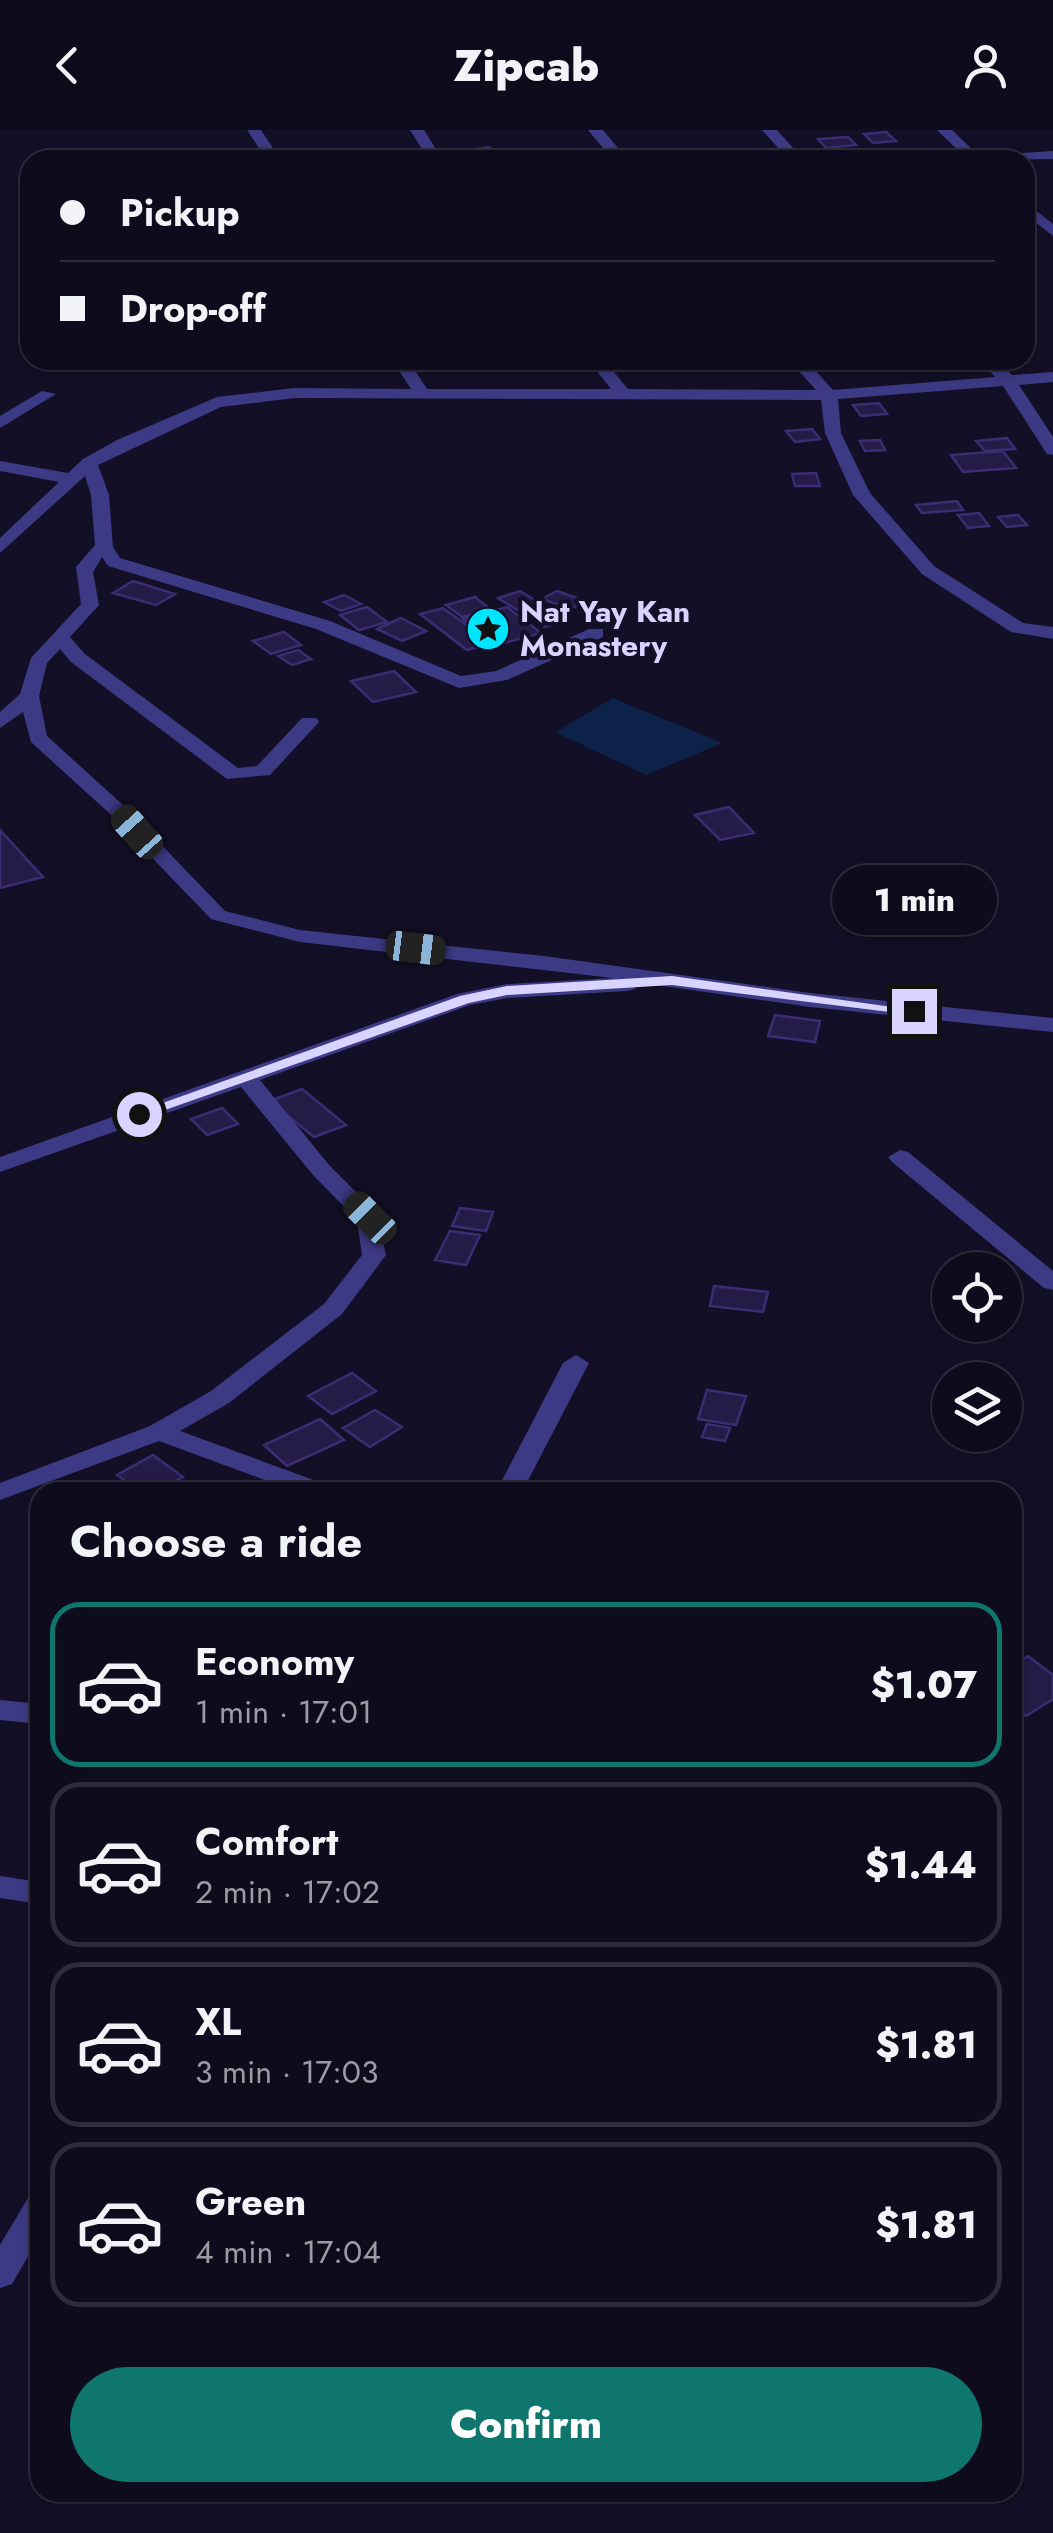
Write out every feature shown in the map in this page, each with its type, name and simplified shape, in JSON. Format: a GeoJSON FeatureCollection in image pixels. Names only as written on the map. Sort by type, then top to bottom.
{"type":"FeatureCollection","features":[{"type":"Feature","properties":{"kind":"street"},"geometry":{"type":"LineString","coordinates":[[596,130],[613,150]]}},
{"type":"Feature","properties":{"kind":"street"},"geometry":{"type":"LineString","coordinates":[[769,130],[788,150]]}},
{"type":"Feature","properties":{"kind":"street"},"geometry":{"type":"LineString","coordinates":[[944,130],[965,150]]}},
{"type":"Feature","properties":{"kind":"street"},"geometry":{"type":"LineString","coordinates":[[407,370],[421,392]]}},
{"type":"Feature","properties":{"kind":"street"},"geometry":{"type":"LineString","coordinates":[[604,370],[626,398]]}},
{"type":"Feature","properties":{"kind":"street"},"geometry":{"type":"LineString","coordinates":[[807,370],[829,395],[833,433],[862,495],[928,570],[1018,628],[1053,633]]}},
{"type":"Feature","properties":{"kind":"street"},"geometry":{"type":"LineString","coordinates":[[998,370],[1053,450]]}},
{"type":"Feature","properties":{"kind":"street"},"geometry":{"type":"LineString","coordinates":[[0,548],[88,463],[217,402],[294,393],[519,391],[626,398],[829,395],[1053,377]]}},
{"type":"Feature","properties":{"kind":"street"},"geometry":{"type":"LineString","coordinates":[[0,423],[48,394]]}},
{"type":"Feature","properties":{"kind":"street"},"geometry":{"type":"LineString","coordinates":[[88,463],[100,496],[104,547],[114,562],[323,625],[460,682],[500,676],[596,633]]}},
{"type":"Feature","properties":{"kind":"street"},"geometry":{"type":"LineString","coordinates":[[0,466],[72,478]]}},
{"type":"Feature","properties":{"kind":"street"},"geometry":{"type":"LineString","coordinates":[[104,547],[84,562],[82,571],[90,604],[38,662],[29,696],[38,738],[116,808],[218,916],[300,936],[1053,1025]]}},
{"type":"Feature","properties":{"kind":"street"},"geometry":{"type":"LineString","coordinates":[[60,637],[78,658],[234,775],[263,771],[308,722]]}},
{"type":"Feature","properties":{"kind":"street"},"geometry":{"type":"LineString","coordinates":[[0,722],[29,696]]}},
{"type":"Feature","properties":{"kind":"street"},"geometry":{"type":"LineString","coordinates":[[0,1165],[465,999],[507,991],[672,980]]}},
{"type":"Feature","properties":{"kind":"street"},"geometry":{"type":"LineString","coordinates":[[0,1492],[159,1432],[220,1397],[333,1309],[374,1254],[370,1218],[321,1170],[244,1075]]}},
{"type":"Feature","properties":{"kind":"street"},"geometry":{"type":"LineString","coordinates":[[900,1157],[1053,1284]]}},
{"type":"Feature","properties":{"kind":"street"},"geometry":{"type":"LineString","coordinates":[[514,1482],[576,1363]]}},
{"type":"Feature","properties":{"kind":"street"},"geometry":{"type":"LineString","coordinates":[[159,1432],[294,1482]]}},
{"type":"Feature","properties":{"kind":"street"},"geometry":{"type":"LineString","coordinates":[[0,1710],[30,1713]]}},
{"type":"Feature","properties":{"kind":"street"},"geometry":{"type":"LineString","coordinates":[[0,1887],[30,1892]]}},
{"type":"Feature","properties":{"kind":"street"},"geometry":{"type":"LineString","coordinates":[[0,2274],[30,2224]]}},
{"type":"Feature","properties":{"kind":"water"},"geometry":{"type":"Polygon","coordinates":[[[613,698],[722,743],[646,775],[555,732],[613,698]]]}},
{"type":"Feature","properties":{"kind":"building"},"geometry":{"type":"Polygon","coordinates":[[[886,132],[896,141],[873,143],[864,134],[886,132]]]}},
{"type":"Feature","properties":{"kind":"building"},"geometry":{"type":"Polygon","coordinates":[[[848,137],[856,145],[826,148],[818,139],[848,137]]]}},
{"type":"Feature","properties":{"kind":"building"},"geometry":{"type":"Polygon","coordinates":[[[879,403],[887,414],[861,416],[853,405],[879,403]]]}},
{"type":"Feature","properties":{"kind":"building"},"geometry":{"type":"Polygon","coordinates":[[[812,429],[820,439],[795,442],[786,431],[812,429]]]}},
{"type":"Feature","properties":{"kind":"building"},"geometry":{"type":"Polygon","coordinates":[[[1007,438],[1015,449],[985,451],[976,441],[1007,438]]]}},
{"type":"Feature","properties":{"kind":"building"},"geometry":{"type":"Polygon","coordinates":[[[880,440],[885,450],[865,451],[860,441],[880,440]]]}},
{"type":"Feature","properties":{"kind":"building"},"geometry":{"type":"Polygon","coordinates":[[[1003,451],[1016,468],[963,472],[951,455],[1003,451]]]}},
{"type":"Feature","properties":{"kind":"building"},"geometry":{"type":"Polygon","coordinates":[[[816,473],[820,486],[795,486],[792,474],[816,473]]]}},
{"type":"Feature","properties":{"kind":"building"},"geometry":{"type":"Polygon","coordinates":[[[957,501],[963,510],[922,513],[916,505],[957,501]]]}},
{"type":"Feature","properties":{"kind":"building"},"geometry":{"type":"Polygon","coordinates":[[[979,513],[989,526],[968,528],[958,515],[979,513]]]}},
{"type":"Feature","properties":{"kind":"building"},"geometry":{"type":"Polygon","coordinates":[[[1018,515],[1027,525],[1007,527],[998,517],[1018,515]]]}},
{"type":"Feature","properties":{"kind":"building"},"geometry":{"type":"Polygon","coordinates":[[[133,581],[175,594],[156,605],[113,593],[133,581]]]}},
{"type":"Feature","properties":{"kind":"building"},"geometry":{"type":"Polygon","coordinates":[[[520,591],[544,606],[522,613],[498,598],[520,591]]]}},
{"type":"Feature","properties":{"kind":"building"},"geometry":{"type":"Polygon","coordinates":[[[557,591],[586,601],[570,609],[542,599],[557,591]]]}},
{"type":"Feature","properties":{"kind":"building"},"geometry":{"type":"Polygon","coordinates":[[[344,595],[361,604],[341,611],[324,602],[344,595]]]}},
{"type":"Feature","properties":{"kind":"building"},"geometry":{"type":"Polygon","coordinates":[[[475,597],[491,610],[462,617],[446,605],[475,597]]]}},
{"type":"Feature","properties":{"kind":"building"},"geometry":{"type":"Polygon","coordinates":[[[367,607],[387,622],[359,630],[340,615],[367,607]]]}},
{"type":"Feature","properties":{"kind":"building"},"geometry":{"type":"Polygon","coordinates":[[[507,607],[541,633],[497,645],[463,619],[507,607]]]}},
{"type":"Feature","properties":{"kind":"building"},"geometry":{"type":"Polygon","coordinates":[[[551,607],[569,621],[544,627],[526,614],[551,607]]]}},
{"type":"Feature","properties":{"kind":"building"},"geometry":{"type":"Polygon","coordinates":[[[443,608],[491,643],[467,650],[420,614],[443,608]]]}},
{"type":"Feature","properties":{"kind":"building"},"geometry":{"type":"Polygon","coordinates":[[[401,618],[426,631],[402,641],[377,629],[401,618]]]}},
{"type":"Feature","properties":{"kind":"building"},"geometry":{"type":"Polygon","coordinates":[[[284,632],[301,645],[271,654],[253,641],[284,632]]]}},
{"type":"Feature","properties":{"kind":"building"},"geometry":{"type":"Polygon","coordinates":[[[298,650],[311,659],[292,665],[278,656],[298,650]]]}},
{"type":"Feature","properties":{"kind":"building"},"geometry":{"type":"Polygon","coordinates":[[[394,671],[416,692],[373,702],[351,681],[394,671]]]}},
{"type":"Feature","properties":{"kind":"building"},"geometry":{"type":"Polygon","coordinates":[[[729,807],[754,833],[720,840],[695,815],[729,807]]]}},
{"type":"Feature","properties":{"kind":"building"},"geometry":{"type":"Polygon","coordinates":[[[0,830],[43,877],[0,888],[0,830]]]}},
{"type":"Feature","properties":{"kind":"building"},"geometry":{"type":"Polygon","coordinates":[[[775,1015],[820,1021],[815,1042],[768,1036],[775,1015]]]}},
{"type":"Feature","properties":{"kind":"building"},"geometry":{"type":"Polygon","coordinates":[[[302,1089],[346,1125],[314,1137],[270,1101],[302,1089]]]}},
{"type":"Feature","properties":{"kind":"building"},"geometry":{"type":"Polygon","coordinates":[[[222,1108],[238,1124],[207,1135],[191,1119],[222,1108]]]}},
{"type":"Feature","properties":{"kind":"building"},"geometry":{"type":"Polygon","coordinates":[[[460,1208],[493,1212],[486,1231],[452,1226],[460,1208]]]}},
{"type":"Feature","properties":{"kind":"building"},"geometry":{"type":"Polygon","coordinates":[[[450,1231],[480,1235],[466,1265],[435,1260],[450,1231]]]}},
{"type":"Feature","properties":{"kind":"building"},"geometry":{"type":"Polygon","coordinates":[[[714,1286],[768,1292],[763,1312],[710,1306],[714,1286]]]}},
{"type":"Feature","properties":{"kind":"building"},"geometry":{"type":"Polygon","coordinates":[[[352,1373],[376,1391],[332,1414],[308,1396],[352,1373]]]}},
{"type":"Feature","properties":{"kind":"building"},"geometry":{"type":"Polygon","coordinates":[[[707,1390],[746,1396],[736,1425],[698,1419],[707,1390]]]}},
{"type":"Feature","properties":{"kind":"building"},"geometry":{"type":"Polygon","coordinates":[[[375,1410],[402,1427],[370,1447],[343,1428],[375,1410]]]}},
{"type":"Feature","properties":{"kind":"building"},"geometry":{"type":"Polygon","coordinates":[[[320,1419],[344,1440],[287,1466],[264,1445],[320,1419]]]}},
{"type":"Feature","properties":{"kind":"building"},"geometry":{"type":"Polygon","coordinates":[[[707,1424],[730,1428],[725,1441],[702,1437],[707,1424]]]}},
{"type":"Feature","properties":{"kind":"building"},"geometry":{"type":"Polygon","coordinates":[[[153,1455],[183,1477],[174,1482],[126,1482],[117,1475],[153,1455]]]}},
{"type":"Feature","properties":{"kind":"building"},"geometry":{"type":"Polygon","coordinates":[[[1028,1656],[1053,1675],[1053,1699],[1026,1716],[1022,1713],[1022,1660],[1028,1656]]]}},
{"type":"Feature","properties":{"kind":"place","name":"Nat Yay Kan Monastery"},"geometry":{"type":"Point","coordinates":[488,629]}},
{"type":"Feature","properties":{"kind":"route"},"geometry":{"type":"LineString","coordinates":[[139,1114],[465,999],[507,991],[672,980],[914,1011]]}}]}
